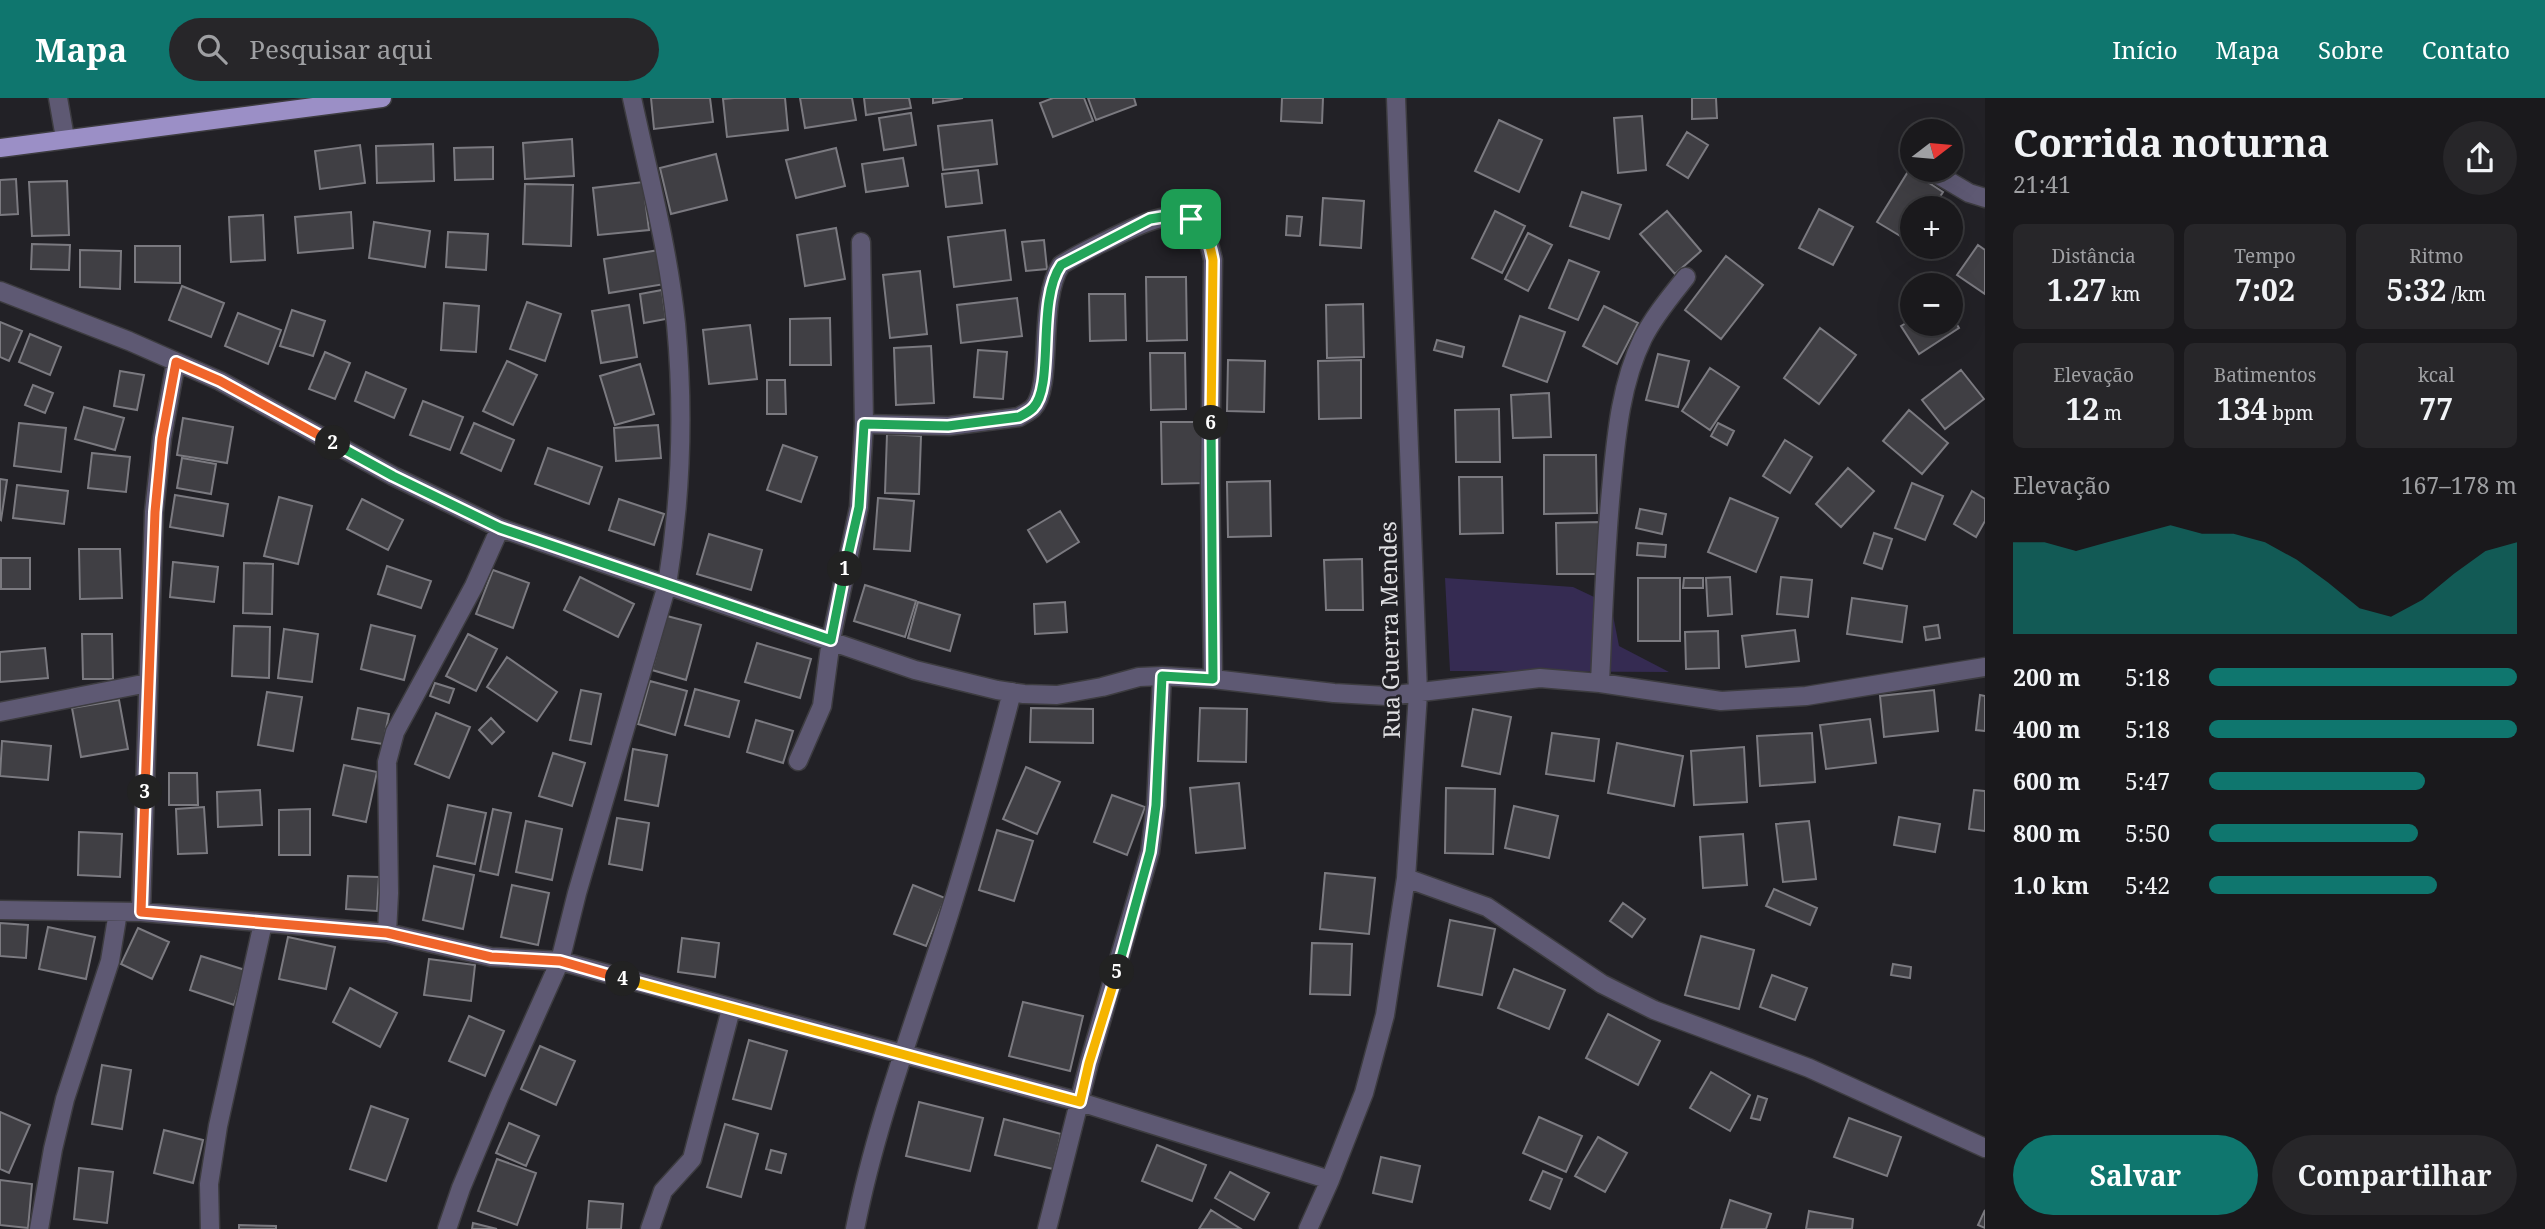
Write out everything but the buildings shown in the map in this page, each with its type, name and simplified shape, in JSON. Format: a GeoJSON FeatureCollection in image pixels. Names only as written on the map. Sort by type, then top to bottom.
{"type":"FeatureCollection","features":[{"type":"Feature","properties":{"kind":"main road"},"geometry":{"type":"LineString","coordinates":[[0,148],[382,98]]}},
{"type":"Feature","properties":{"kind":"street"},"geometry":{"type":"LineString","coordinates":[[58,98],[65,138]]}},
{"type":"Feature","properties":{"kind":"street"},"geometry":{"type":"LineString","coordinates":[[447,1229],[489,1119],[560,961],[667,585],[678,491],[680,393],[676,323],[659,223],[632,98]]}},
{"type":"Feature","properties":{"kind":"street","name":"Rua Guerra Mendes"},"geometry":{"type":"LineString","coordinates":[[1308,1229],[1364,1093],[1385,1015],[1406,878],[1418,693],[1396,98]]}},
{"type":"Feature","properties":{"kind":"street"},"geometry":{"type":"LineString","coordinates":[[1950,182],[1969,193],[1985,198]]}},
{"type":"Feature","properties":{"kind":"street"},"geometry":{"type":"LineString","coordinates":[[864,424],[948,426],[1019,417],[1033,408],[1042,387],[1048,303],[1061,265],[1150,219],[1174,215],[1197,222],[1206,234],[1213,260],[1210,481],[1213,679]]}},
{"type":"Feature","properties":{"kind":"street"},"geometry":{"type":"LineString","coordinates":[[798,761],[822,706],[831,640],[859,507],[864,424],[861,242]]}},
{"type":"Feature","properties":{"kind":"street"},"geometry":{"type":"LineString","coordinates":[[1600,683],[1605,555],[1617,426],[1624,393],[1641,341],[1650,324],[1686,277]]}},
{"type":"Feature","properties":{"kind":"street"},"geometry":{"type":"LineString","coordinates":[[0,291],[129,341],[220,381],[393,476],[500,528],[915,670],[1012,692],[1057,695],[1139,677],[1162,676],[1387,696],[1541,678],[1600,683],[1721,701],[1806,696],[1985,667]]}},
{"type":"Feature","properties":{"kind":"street"},"geometry":{"type":"LineString","coordinates":[[141,912],[155,512],[162,438],[176,362]]}},
{"type":"Feature","properties":{"kind":"street"},"geometry":{"type":"LineString","coordinates":[[387,933],[387,762],[390,748],[474,586],[500,528]]}},
{"type":"Feature","properties":{"kind":"street"},"geometry":{"type":"LineString","coordinates":[[1047,1229],[1089,1063],[1150,852],[1156,805],[1162,676]]}},
{"type":"Feature","properties":{"kind":"street"},"geometry":{"type":"LineString","coordinates":[[0,712],[148,682]]}},
{"type":"Feature","properties":{"kind":"street"},"geometry":{"type":"LineString","coordinates":[[855,1229],[861,1199],[903,1056],[977,825],[1012,692]]}},
{"type":"Feature","properties":{"kind":"street"},"geometry":{"type":"LineString","coordinates":[[1406,878],[1487,907],[1602,984],[1654,1010],[1809,1068],[1985,1148]]}},
{"type":"Feature","properties":{"kind":"street"},"geometry":{"type":"LineString","coordinates":[[0,910],[141,912],[387,933],[491,957],[560,961],[1080,1102],[1330,1180]]}},
{"type":"Feature","properties":{"kind":"street"},"geometry":{"type":"LineString","coordinates":[[39,1229],[65,1099],[110,961],[118,912]]}},
{"type":"Feature","properties":{"kind":"street"},"geometry":{"type":"LineString","coordinates":[[209,1229],[209,1184],[218,1126],[264,923]]}},
{"type":"Feature","properties":{"kind":"street"},"geometry":{"type":"LineString","coordinates":[[650,1229],[663,1191],[692,1159],[731,1009]]}},
{"type":"Feature","properties":{"kind":"shaded area"},"geometry":{"type":"Polygon","coordinates":[[[1445,578],[1573,587],[1611,605],[1619,646],[1669,672],[1450,671],[1445,578]]]}},
{"type":"Feature","properties":{"kind":"route"},"geometry":{"type":"LineString","coordinates":[[1174,215],[1191,219],[1197,222],[1206,234],[1213,260],[1210,481],[1213,679],[1162,676],[1156,805],[1150,852],[1080,1102],[560,961],[491,957],[387,933],[141,912],[155,512],[162,438],[176,362],[220,381],[393,476],[500,528],[831,640],[859,507],[864,424],[948,426],[1019,417],[1027,412],[1033,408],[1042,387],[1048,303],[1061,265],[1150,219],[1174,215]]}}]}
